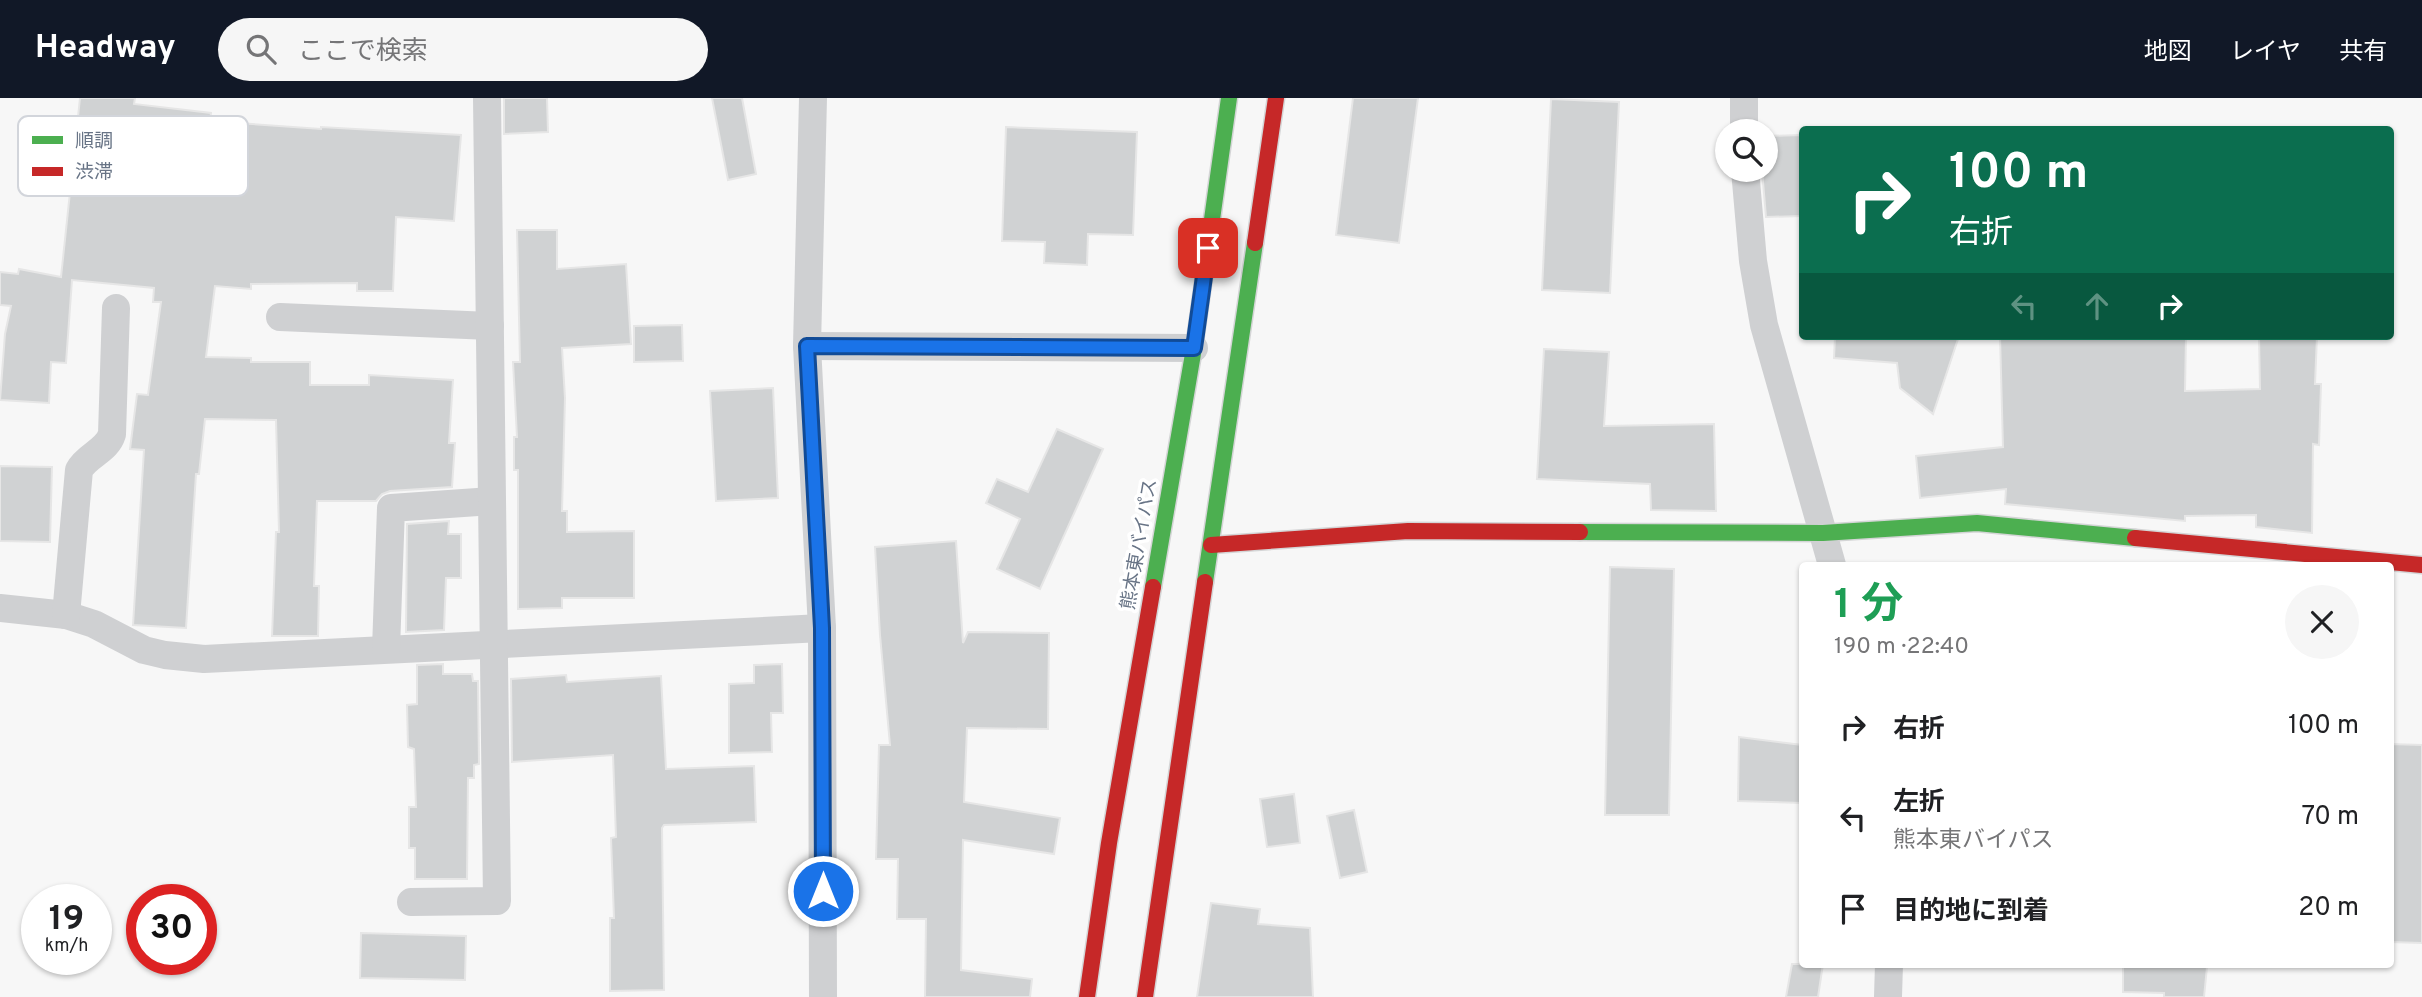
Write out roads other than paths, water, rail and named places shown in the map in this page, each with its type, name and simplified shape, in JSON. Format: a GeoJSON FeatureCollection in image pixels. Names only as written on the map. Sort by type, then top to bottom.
{"type":"FeatureCollection","features":[{"type":"Feature","properties":{"kind":"main road","name":"熊本東バイパス"},"geometry":{"type":"LineString","coordinates":[[1087,997],[1109,843],[1194,348],[1229,98]]}},
{"type":"Feature","properties":{"kind":"main road"},"geometry":{"type":"LineString","coordinates":[[1146,997],[1276,98]]}},
{"type":"Feature","properties":{"kind":"main road"},"geometry":{"type":"LineString","coordinates":[[1211,545],[1408,531],[1823,533],[1977,523],[2390,562]]}},
{"type":"Feature","properties":{"kind":"main road"},"geometry":{"type":"LineString","coordinates":[[2394,562],[2422,565]]}},
{"type":"Feature","properties":{"kind":"street"},"geometry":{"type":"LineString","coordinates":[[411,901],[497,901],[487,98]]}},
{"type":"Feature","properties":{"kind":"street"},"geometry":{"type":"LineString","coordinates":[[813,98],[807,346],[822,628],[823,997]]}},
{"type":"Feature","properties":{"kind":"street"},"geometry":{"type":"LineString","coordinates":[[1744,98],[1744,119]]}},
{"type":"Feature","properties":{"kind":"street"},"geometry":{"type":"LineString","coordinates":[[1746,182],[1753,261],[1763,325],[1831,562]]}},
{"type":"Feature","properties":{"kind":"street"},"geometry":{"type":"LineString","coordinates":[[65,615],[79,470],[106,444],[112,434],[116,309]]}},
{"type":"Feature","properties":{"kind":"street"},"geometry":{"type":"LineString","coordinates":[[280,317],[490,326]]}},
{"type":"Feature","properties":{"kind":"street"},"geometry":{"type":"LineString","coordinates":[[807,346],[1194,348]]}},
{"type":"Feature","properties":{"kind":"street"},"geometry":{"type":"LineString","coordinates":[[386,649],[391,508],[492,500]]}},
{"type":"Feature","properties":{"kind":"street"},"geometry":{"type":"LineString","coordinates":[[0,608],[65,615],[94,624],[144,650],[204,659],[822,628]]}},
{"type":"Feature","properties":{"kind":"street"},"geometry":{"type":"LineString","coordinates":[[1888,997],[1889,968]]}}]}
